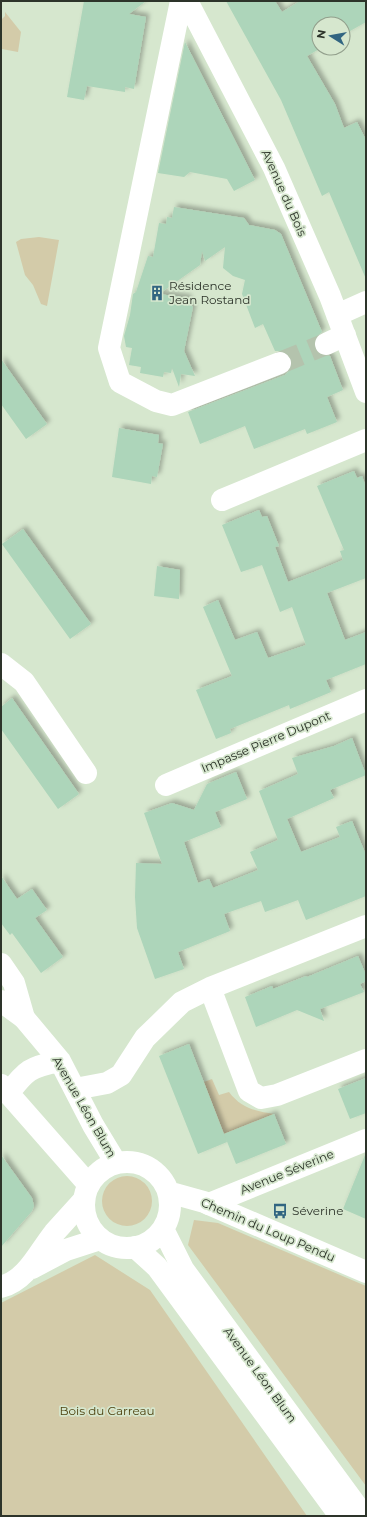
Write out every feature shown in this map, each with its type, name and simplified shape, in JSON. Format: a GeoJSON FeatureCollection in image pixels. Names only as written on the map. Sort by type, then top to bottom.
{"type":"FeatureCollection","features":[{"type":"Feature","properties":{"kind":"main road"},"geometry":{"type":"LineString","coordinates":[[181,1],[108,348],[120,382],[156,401],[172,405],[280,363]]}},
{"type":"Feature","properties":{"kind":"main road","name":"Avenue du Bois"},"geometry":{"type":"LineString","coordinates":[[187,1],[274,168],[337,315],[336,340],[366,392]]}},
{"type":"Feature","properties":{"kind":"main road"},"geometry":{"type":"LineString","coordinates":[[337,315],[366,302]]}},
{"type":"Feature","properties":{"kind":"main road"},"geometry":{"type":"LineString","coordinates":[[222,500],[366,440]]}},
{"type":"Feature","properties":{"kind":"main road"},"geometry":{"type":"LineString","coordinates":[[1,664],[24,682],[86,773]]}},
{"type":"Feature","properties":{"kind":"main road","name":"Impasse Pierre Dupont"},"geometry":{"type":"LineString","coordinates":[[166,785],[366,700]]}},
{"type":"Feature","properties":{"kind":"main road"},"geometry":{"type":"LineString","coordinates":[[75,1089],[107,1083],[121,1075],[145,1038],[182,1002],[210,988],[366,926]]}},
{"type":"Feature","properties":{"kind":"main road"},"geometry":{"type":"LineString","coordinates":[[1,964],[14,983],[24,1018]]}},
{"type":"Feature","properties":{"kind":"main road"},"geometry":{"type":"LineString","coordinates":[[210,988],[249,1091],[261,1098],[277,1095],[366,1060]]}},
{"type":"Feature","properties":{"kind":"main road","name":"Avenue Léon Blum"},"geometry":{"type":"LineString","coordinates":[[1,1001],[24,1018],[60,1061],[92,1125],[116,1163]]}},
{"type":"Feature","properties":{"kind":"main road"},"geometry":{"type":"LineString","coordinates":[[28,1270],[86,1192],[95,1174],[105,1167],[116,1163],[135,1162],[153,1170],[162,1180],[168,1192],[170,1204],[168,1217],[163,1229],[154,1239],[135,1247],[117,1247],[100,1239],[87,1222],[86,1192],[4,1089],[36,1066],[60,1061]]}},
{"type":"Feature","properties":{"kind":"main road","name":"Avenue Séverine"},"geometry":{"type":"LineString","coordinates":[[209,1204],[366,1140]]}},
{"type":"Feature","properties":{"kind":"main road","name":"Chemin du Loup Pendu"},"geometry":{"type":"LineString","coordinates":[[168,1192],[209,1204],[366,1272]]}},
{"type":"Feature","properties":{"kind":"main road","name":"Avenue Léon Blum"},"geometry":{"type":"LineString","coordinates":[[163,1229],[183,1270],[364,1516]]}},
{"type":"Feature","properties":{"kind":"main road"},"geometry":{"type":"LineString","coordinates":[[1,1287],[8,1285],[28,1270],[66,1250],[100,1239]]}},
{"type":"Feature","properties":{"kind":"main road","name":"Avenue Léon Blum"},"geometry":{"type":"LineString","coordinates":[[135,1247],[157,1267],[166,1278],[340,1516]]}},
{"type":"Feature","properties":{"kind":"green space"},"geometry":{"type":"Polygon","coordinates":[[[5,12],[21,32],[18,52],[2,49],[1,57],[1,20],[5,16],[5,12]]]}},
{"type":"Feature","properties":{"kind":"green space"},"geometry":{"type":"Polygon","coordinates":[[[39,237],[59,240],[47,306],[41,304],[33,285],[25,275],[16,242],[21,239],[39,237]]]}},
{"type":"Feature","properties":{"kind":"green space"},"geometry":{"type":"Polygon","coordinates":[[[212,1079],[219,1095],[229,1092],[238,1102],[249,1108],[274,1114],[224,1134],[204,1082],[212,1079]]]}},
{"type":"Feature","properties":{"kind":"green space"},"geometry":{"type":"Polygon","coordinates":[[[127,1176],[136,1178],[145,1183],[150,1192],[152,1201],[150,1210],[145,1219],[136,1224],[127,1226],[118,1224],[109,1219],[104,1210],[102,1201],[104,1192],[109,1183],[118,1178],[127,1176]]]}},
{"type":"Feature","properties":{"kind":"green space"},"geometry":{"type":"Polygon","coordinates":[[[194,1220],[218,1223],[366,1286],[366,1486],[188,1245],[194,1220]]]}},
{"type":"Feature","properties":{"kind":"green space","name":"Bois du Carreau"},"geometry":{"type":"Polygon","coordinates":[[[95,1255],[150,1290],[307,1516],[1,1516],[1,1303],[95,1255]]]}},
{"type":"Feature","properties":{"kind":"building"},"geometry":{"type":"Polygon","coordinates":[[[84,1],[146,1],[129,14],[146,17],[134,89],[125,87],[125,92],[87,86],[84,100],[67,97],[84,1]]]}},
{"type":"Feature","properties":{"kind":"building"},"geometry":{"type":"Polygon","coordinates":[[[226,1],[275,1],[282,12],[300,1],[366,1],[366,22],[351,30],[351,16],[311,16],[311,54],[307,56],[335,104],[344,128],[357,122],[366,140],[366,279],[329,192],[322,196],[281,100],[226,1]]]}},
{"type":"Feature","properties":{"kind":"building"},"geometry":{"type":"Polygon","coordinates":[[[185,42],[255,180],[234,191],[227,179],[190,172],[184,177],[158,173],[185,42]]]}},
{"type":"Feature","properties":{"kind":"building"},"geometry":{"type":"Polygon","coordinates":[[[174,207],[244,218],[249,225],[275,230],[281,234],[322,332],[316,337],[314,343],[315,349],[319,354],[330,356],[343,390],[327,397],[337,422],[307,434],[305,429],[254,449],[245,426],[200,444],[188,412],[285,375],[290,370],[292,365],[291,358],[287,353],[275,351],[263,324],[255,328],[242,294],[245,280],[233,276],[223,268],[225,247],[205,261],[202,251],[200,265],[159,294],[188,298],[188,302],[193,307],[184,351],[195,376],[181,374],[179,387],[172,368],[171,373],[164,372],[163,377],[140,373],[141,367],[129,365],[132,348],[126,347],[124,336],[130,315],[133,294],[136,292],[148,256],[153,257],[159,223],[166,224],[167,217],[172,218],[174,207]]]}},
{"type":"Feature","properties":{"kind":"building"},"geometry":{"type":"Polygon","coordinates":[[[1,359],[47,424],[26,439],[1,404],[1,359]]]}},
{"type":"Feature","properties":{"kind":"building"},"geometry":{"type":"Polygon","coordinates":[[[119,428],[159,435],[158,443],[163,444],[157,477],[152,476],[151,484],[112,477],[119,428]]]}},
{"type":"Feature","properties":{"kind":"building"},"geometry":{"type":"Polygon","coordinates":[[[354,471],[357,478],[362,476],[366,487],[366,578],[327,593],[345,640],[366,632],[366,664],[326,680],[331,692],[290,709],[289,705],[230,729],[231,733],[216,739],[196,690],[232,676],[203,607],[218,600],[235,640],[257,632],[268,658],[306,645],[292,607],[280,612],[262,565],[241,572],[222,525],[259,510],[262,517],[267,516],[279,546],[275,547],[288,582],[314,572],[343,560],[340,551],[344,550],[317,486],[354,471]]]}},
{"type":"Feature","properties":{"kind":"building"},"geometry":{"type":"Polygon","coordinates":[[[23,529],[91,624],[70,639],[2,544],[23,529]]]}},
{"type":"Feature","properties":{"kind":"building"},"geometry":{"type":"Polygon","coordinates":[[[157,566],[180,570],[179,599],[154,596],[157,566]]]}},
{"type":"Feature","properties":{"kind":"building"},"geometry":{"type":"Polygon","coordinates":[[[12,698],[79,794],[58,809],[1,729],[1,707],[12,698]]]}},
{"type":"Feature","properties":{"kind":"building"},"geometry":{"type":"Polygon","coordinates":[[[352,738],[366,775],[330,790],[334,798],[287,819],[301,852],[340,837],[336,827],[352,821],[366,855],[366,896],[306,920],[298,900],[265,912],[261,901],[224,914],[230,931],[178,952],[184,969],[155,979],[137,928],[135,897],[136,863],[162,864],[144,813],[172,803],[194,810],[207,784],[236,772],[247,799],[215,812],[221,827],[184,842],[198,883],[209,879],[213,888],[258,870],[250,852],[278,840],[259,791],[298,774],[292,758],[334,746],[352,738]]]}},
{"type":"Feature","properties":{"kind":"building"},"geometry":{"type":"Polygon","coordinates":[[[1,876],[17,899],[32,889],[47,910],[35,918],[63,957],[41,973],[12,933],[10,935],[1,923],[1,876]]]}},
{"type":"Feature","properties":{"kind":"building"},"geometry":{"type":"Polygon","coordinates":[[[358,956],[366,975],[366,981],[360,984],[364,992],[320,1009],[324,1021],[297,1010],[256,1027],[245,997],[272,986],[273,989],[306,976],[307,977],[358,956]]]}},
{"type":"Feature","properties":{"kind":"building"},"geometry":{"type":"Polygon","coordinates":[[[189,1044],[227,1142],[198,1154],[159,1056],[189,1044]]]}},
{"type":"Feature","properties":{"kind":"building"},"geometry":{"type":"Polygon","coordinates":[[[366,1078],[366,1113],[350,1119],[338,1089],[366,1078]]]}},
{"type":"Feature","properties":{"kind":"building"},"geometry":{"type":"Polygon","coordinates":[[[274,1114],[286,1144],[236,1164],[224,1134],[274,1114]]]}},
{"type":"Feature","properties":{"kind":"building"},"geometry":{"type":"Polygon","coordinates":[[[1,1155],[32,1198],[34,1206],[32,1211],[1,1247],[1,1155]]]}},
{"type":"Feature","properties":{"kind":"building"},"geometry":{"type":"Polygon","coordinates":[[[366,1155],[366,1219],[343,1209],[366,1155]]]}},
{"type":"Feature","properties":{"kind":"tunnel"},"geometry":{"type":"LineString","coordinates":[[280,363],[326,344]]}},
{"type":"Feature","properties":{"kind":"place","name":"Résidence Jean Rostand"},"geometry":{"type":"Point","coordinates":[157,293]}},
{"type":"Feature","properties":{"kind":"place","name":"Séverine"},"geometry":{"type":"Point","coordinates":[280,1211]}}]}
